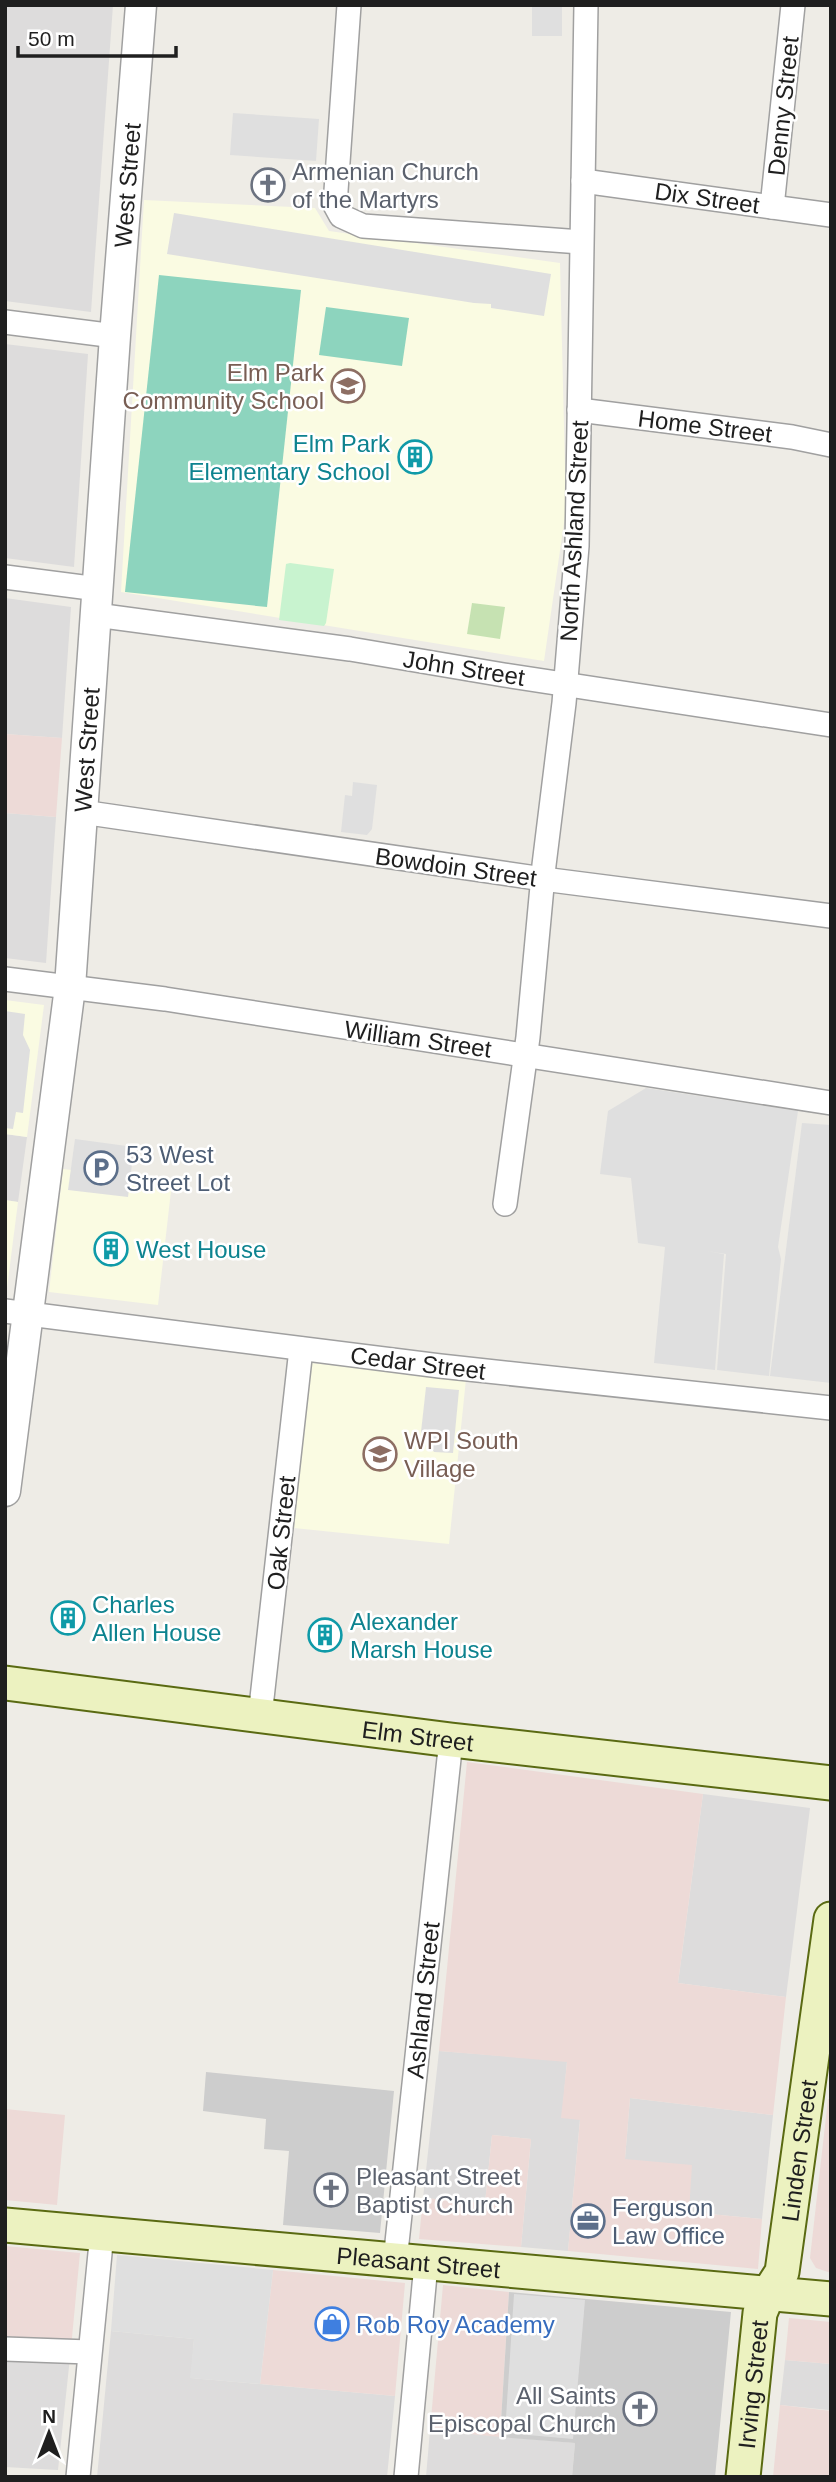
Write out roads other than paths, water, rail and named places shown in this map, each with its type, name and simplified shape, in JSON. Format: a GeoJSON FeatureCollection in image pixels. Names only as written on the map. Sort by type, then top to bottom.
{"type":"FeatureCollection","features":[{"type":"Feature","properties":{"kind":"main road","name":"Elm Street"},"geometry":{"type":"LineString","coordinates":[[5,1683],[451,1740],[831,1783]]}},
{"type":"Feature","properties":{"kind":"main road","name":"Linden Street"},"geometry":{"type":"LineString","coordinates":[[768,2294],[782,2272],[831,1919]]}},
{"type":"Feature","properties":{"kind":"main road","name":"Pleasant Street"},"geometry":{"type":"LineString","coordinates":[[5,2225],[831,2299]]}},
{"type":"Feature","properties":{"kind":"main road","name":"Irving Street"},"geometry":{"type":"LineString","coordinates":[[743,2477],[760,2313],[768,2294]]}},
{"type":"Feature","properties":{"kind":"street","name":"West Street"},"geometry":{"type":"LineString","coordinates":[[5,1491],[17,1313],[71,987],[115,336],[141,5]]}},
{"type":"Feature","properties":{"kind":"street"},"geometry":{"type":"LineString","coordinates":[[349,5],[335,205],[341,216],[363,226],[582,242]]}},
{"type":"Feature","properties":{"kind":"street","name":"North Ashland Street"},"geometry":{"type":"LineString","coordinates":[[505,1204],[525,1054],[566,685],[577,546],[586,5]]}},
{"type":"Feature","properties":{"kind":"street","name":"Denny Street"},"geometry":{"type":"LineString","coordinates":[[772,207],[793,5]]}},
{"type":"Feature","properties":{"kind":"street","name":"Dix Street"},"geometry":{"type":"LineString","coordinates":[[583,181],[831,215]]}},
{"type":"Feature","properties":{"kind":"street"},"geometry":{"type":"LineString","coordinates":[[5,322],[115,336]]}},
{"type":"Feature","properties":{"kind":"street","name":"Home Street"},"geometry":{"type":"LineString","coordinates":[[579,410],[831,444]]}},
{"type":"Feature","properties":{"kind":"street","name":"John Street"},"geometry":{"type":"LineString","coordinates":[[5,577],[97,602],[350,649],[831,725]]}},
{"type":"Feature","properties":{"kind":"street","name":"Bowdoin Street"},"geometry":{"type":"LineString","coordinates":[[82,812],[543,879],[831,916]]}},
{"type":"Feature","properties":{"kind":"street","name":"William Street"},"geometry":{"type":"LineString","coordinates":[[5,979],[525,1054],[831,1103]]}},
{"type":"Feature","properties":{"kind":"street","name":"Cedar Street"},"geometry":{"type":"LineString","coordinates":[[17,1313],[301,1349],[831,1408]]}},
{"type":"Feature","properties":{"kind":"street","name":"Oak Street"},"geometry":{"type":"LineString","coordinates":[[260,1716],[301,1349]]}},
{"type":"Feature","properties":{"kind":"street","name":"Ashland Street"},"geometry":{"type":"LineString","coordinates":[[406,2477],[411,2262],[451,1740]]}},
{"type":"Feature","properties":{"kind":"street"},"geometry":{"type":"LineString","coordinates":[[78,2477],[102,2232]]}},
{"type":"Feature","properties":{"kind":"street"},"geometry":{"type":"LineString","coordinates":[[5,2349],[89,2352]]}},
{"type":"Feature","properties":{"kind":"place","name":"Armenian Church of the Martyrs"},"geometry":{"type":"Point","coordinates":[268,185]}},
{"type":"Feature","properties":{"kind":"place","name":"Elm Park Community School"},"geometry":{"type":"Point","coordinates":[348,386]}},
{"type":"Feature","properties":{"kind":"place","name":"Elm Park Elementary School"},"geometry":{"type":"Point","coordinates":[415,457]}},
{"type":"Feature","properties":{"kind":"place","name":"53 West Street Lot"},"geometry":{"type":"Point","coordinates":[101,1168]}},
{"type":"Feature","properties":{"kind":"place","name":"West House"},"geometry":{"type":"Point","coordinates":[111,1249]}},
{"type":"Feature","properties":{"kind":"place","name":"WPI South Village"},"geometry":{"type":"Point","coordinates":[380,1454]}},
{"type":"Feature","properties":{"kind":"place","name":"Charles Allen House"},"geometry":{"type":"Point","coordinates":[68,1618]}},
{"type":"Feature","properties":{"kind":"place","name":"Alexander Marsh House"},"geometry":{"type":"Point","coordinates":[325,1635]}},
{"type":"Feature","properties":{"kind":"place","name":"Pleasant Street Baptist Church"},"geometry":{"type":"Point","coordinates":[331,2190]}},
{"type":"Feature","properties":{"kind":"place","name":"Ferguson Law Office"},"geometry":{"type":"Point","coordinates":[588,2221]}},
{"type":"Feature","properties":{"kind":"place","name":"Rob Roy Academy"},"geometry":{"type":"Point","coordinates":[332,2324]}},
{"type":"Feature","properties":{"kind":"place","name":"All Saints Episcopal Church"},"geometry":{"type":"Point","coordinates":[640,2409]}}]}
